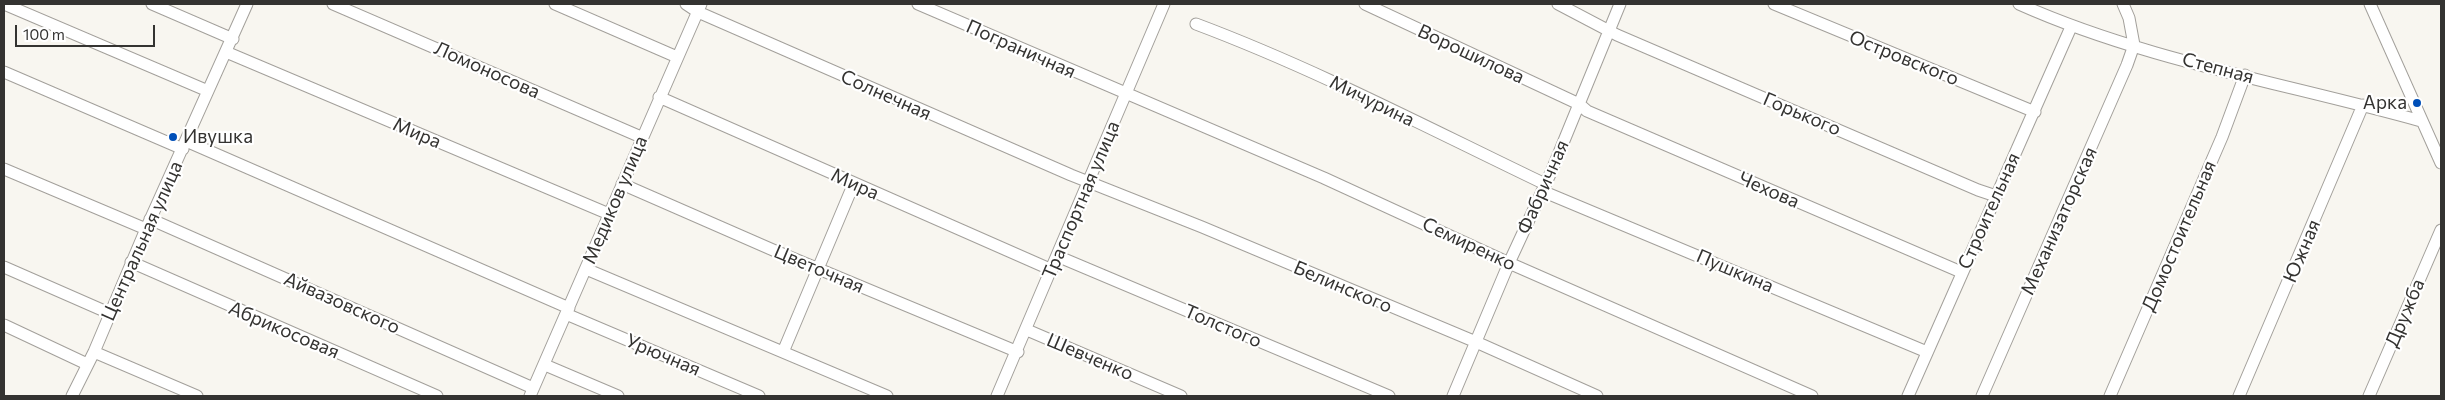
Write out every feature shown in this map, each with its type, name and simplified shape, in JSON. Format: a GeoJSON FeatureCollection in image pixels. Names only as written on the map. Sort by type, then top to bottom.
{"type":"FeatureCollection","features":[{"type":"Feature","properties":{"kind":"street"},"geometry":{"type":"LineString","coordinates":[[4,4],[208,91]]}},
{"type":"Feature","properties":{"kind":"street"},"geometry":{"type":"LineString","coordinates":[[152,4],[233,39]]}},
{"type":"Feature","properties":{"kind":"street","name":"Центральная улица"},"geometry":{"type":"LineString","coordinates":[[72,396],[94,352],[131,262],[233,39],[247,4]]}},
{"type":"Feature","properties":{"kind":"street","name":"Ломоносова"},"geometry":{"type":"LineString","coordinates":[[334,4],[641,137]]}},
{"type":"Feature","properties":{"kind":"street"},"geometry":{"type":"LineString","coordinates":[[555,4],[677,57]]}},
{"type":"Feature","properties":{"kind":"street","name":"Солнечная"},"geometry":{"type":"LineString","coordinates":[[686,4],[699,8],[1088,181]]}},
{"type":"Feature","properties":{"kind":"street","name":"Пограничная"},"geometry":{"type":"LineString","coordinates":[[918,4],[1125,94]]}},
{"type":"Feature","properties":{"kind":"street","name":"Траспортная улица"},"geometry":{"type":"LineString","coordinates":[[997,396],[1018,352],[1088,181],[1164,4]]}},
{"type":"Feature","properties":{"kind":"street","name":"Ворошилова"},"geometry":{"type":"LineString","coordinates":[[1364,4],[1579,104]]}},
{"type":"Feature","properties":{"kind":"street","name":"Горького"},"geometry":{"type":"LineString","coordinates":[[1558,4],[1662,54],[1978,190],[1996,196]]}},
{"type":"Feature","properties":{"kind":"street","name":"Фабричная"},"geometry":{"type":"LineString","coordinates":[[1453,396],[1509,263],[1544,187],[1620,4]]}},
{"type":"Feature","properties":{"kind":"street","name":"Островского"},"geometry":{"type":"LineString","coordinates":[[1774,4],[2035,112]]}},
{"type":"Feature","properties":{"kind":"street","name":"Степная"},"geometry":{"type":"LineString","coordinates":[[2019,4],[2071,27],[2421,121]]}},
{"type":"Feature","properties":{"kind":"street"},"geometry":{"type":"LineString","coordinates":[[2123,4],[2129,18],[2134,45]]}},
{"type":"Feature","properties":{"kind":"street"},"geometry":{"type":"LineString","coordinates":[[2370,4],[2441,163]]}},
{"type":"Feature","properties":{"kind":"street","name":"Медиков улица"},"geometry":{"type":"LineString","coordinates":[[531,392],[545,365],[641,137],[699,8]]}},
{"type":"Feature","properties":{"kind":"street","name":"Мичурина"},"geometry":{"type":"LineString","coordinates":[[1196,24],[1258,47],[1309,70],[1544,187]]}},
{"type":"Feature","properties":{"kind":"street","name":"Строительная"},"geometry":{"type":"LineString","coordinates":[[1908,396],[1961,272],[2035,112],[2071,27]]}},
{"type":"Feature","properties":{"kind":"street","name":"Механизаторская"},"geometry":{"type":"LineString","coordinates":[[1982,396],[2117,90],[2134,45]]}},
{"type":"Feature","properties":{"kind":"street","name":"Мира"},"geometry":{"type":"LineString","coordinates":[[226,52],[609,214]]}},
{"type":"Feature","properties":{"kind":"street"},"geometry":{"type":"LineString","coordinates":[[4,72],[184,145],[568,311]]}},
{"type":"Feature","properties":{"kind":"street","name":"Домостоительная"},"geometry":{"type":"LineString","coordinates":[[2110,396],[2222,137],[2245,75]]}},
{"type":"Feature","properties":{"kind":"street","name":"Семиренко"},"geometry":{"type":"LineString","coordinates":[[1125,94],[1324,178],[1509,263],[1812,396]]}},
{"type":"Feature","properties":{"kind":"street","name":"Мира"},"geometry":{"type":"LineString","coordinates":[[659,97],[1052,270]]}},
{"type":"Feature","properties":{"kind":"street","name":"Чехова"},"geometry":{"type":"LineString","coordinates":[[1579,104],[1587,111],[1961,272]]}},
{"type":"Feature","properties":{"kind":"street","name":"Южная"},"geometry":{"type":"LineString","coordinates":[[2239,396],[2363,105]]}},
{"type":"Feature","properties":{"kind":"street","name":"Айвазовского"},"geometry":{"type":"LineString","coordinates":[[4,170],[148,224],[531,392]]}},
{"type":"Feature","properties":{"kind":"street","name":"Белинского"},"geometry":{"type":"LineString","coordinates":[[1088,181],[1476,342],[1597,396]]}},
{"type":"Feature","properties":{"kind":"street"},"geometry":{"type":"LineString","coordinates":[[783,352],[854,183]]}},
{"type":"Feature","properties":{"kind":"street","name":"Цветочная"},"geometry":{"type":"LineString","coordinates":[[622,184],[818,269],[1018,352]]}},
{"type":"Feature","properties":{"kind":"street","name":"Пушкина"},"geometry":{"type":"LineString","coordinates":[[1544,187],[1927,352]]}},
{"type":"Feature","properties":{"kind":"street","name":"Дружба"},"geometry":{"type":"LineString","coordinates":[[2369,396],[2441,230]]}},
{"type":"Feature","properties":{"kind":"street","name":"Толстого"},"geometry":{"type":"LineString","coordinates":[[1057,256],[1389,396]]}},
{"type":"Feature","properties":{"kind":"street","name":"Абрикосовая"},"geometry":{"type":"LineString","coordinates":[[131,262],[437,396]]}},
{"type":"Feature","properties":{"kind":"street"},"geometry":{"type":"LineString","coordinates":[[4,267],[110,313]]}},
{"type":"Feature","properties":{"kind":"street"},"geometry":{"type":"LineString","coordinates":[[586,270],[887,396]]}},
{"type":"Feature","properties":{"kind":"street","name":"Урючная"},"geometry":{"type":"LineString","coordinates":[[568,311],[759,396]]}},
{"type":"Feature","properties":{"kind":"street"},"geometry":{"type":"LineString","coordinates":[[4,326],[87,364]]}},
{"type":"Feature","properties":{"kind":"street","name":"Шевченко"},"geometry":{"type":"LineString","coordinates":[[1027,330],[1182,396]]}},
{"type":"Feature","properties":{"kind":"street"},"geometry":{"type":"LineString","coordinates":[[94,352],[197,396]]}},
{"type":"Feature","properties":{"kind":"street"},"geometry":{"type":"LineString","coordinates":[[545,365],[618,396]]}},
{"type":"Feature","properties":{"kind":"place","name":"Арка"},"geometry":{"type":"Point","coordinates":[2417,103]}},
{"type":"Feature","properties":{"kind":"place","name":"Ивушка"},"geometry":{"type":"Point","coordinates":[173,137]}}]}
